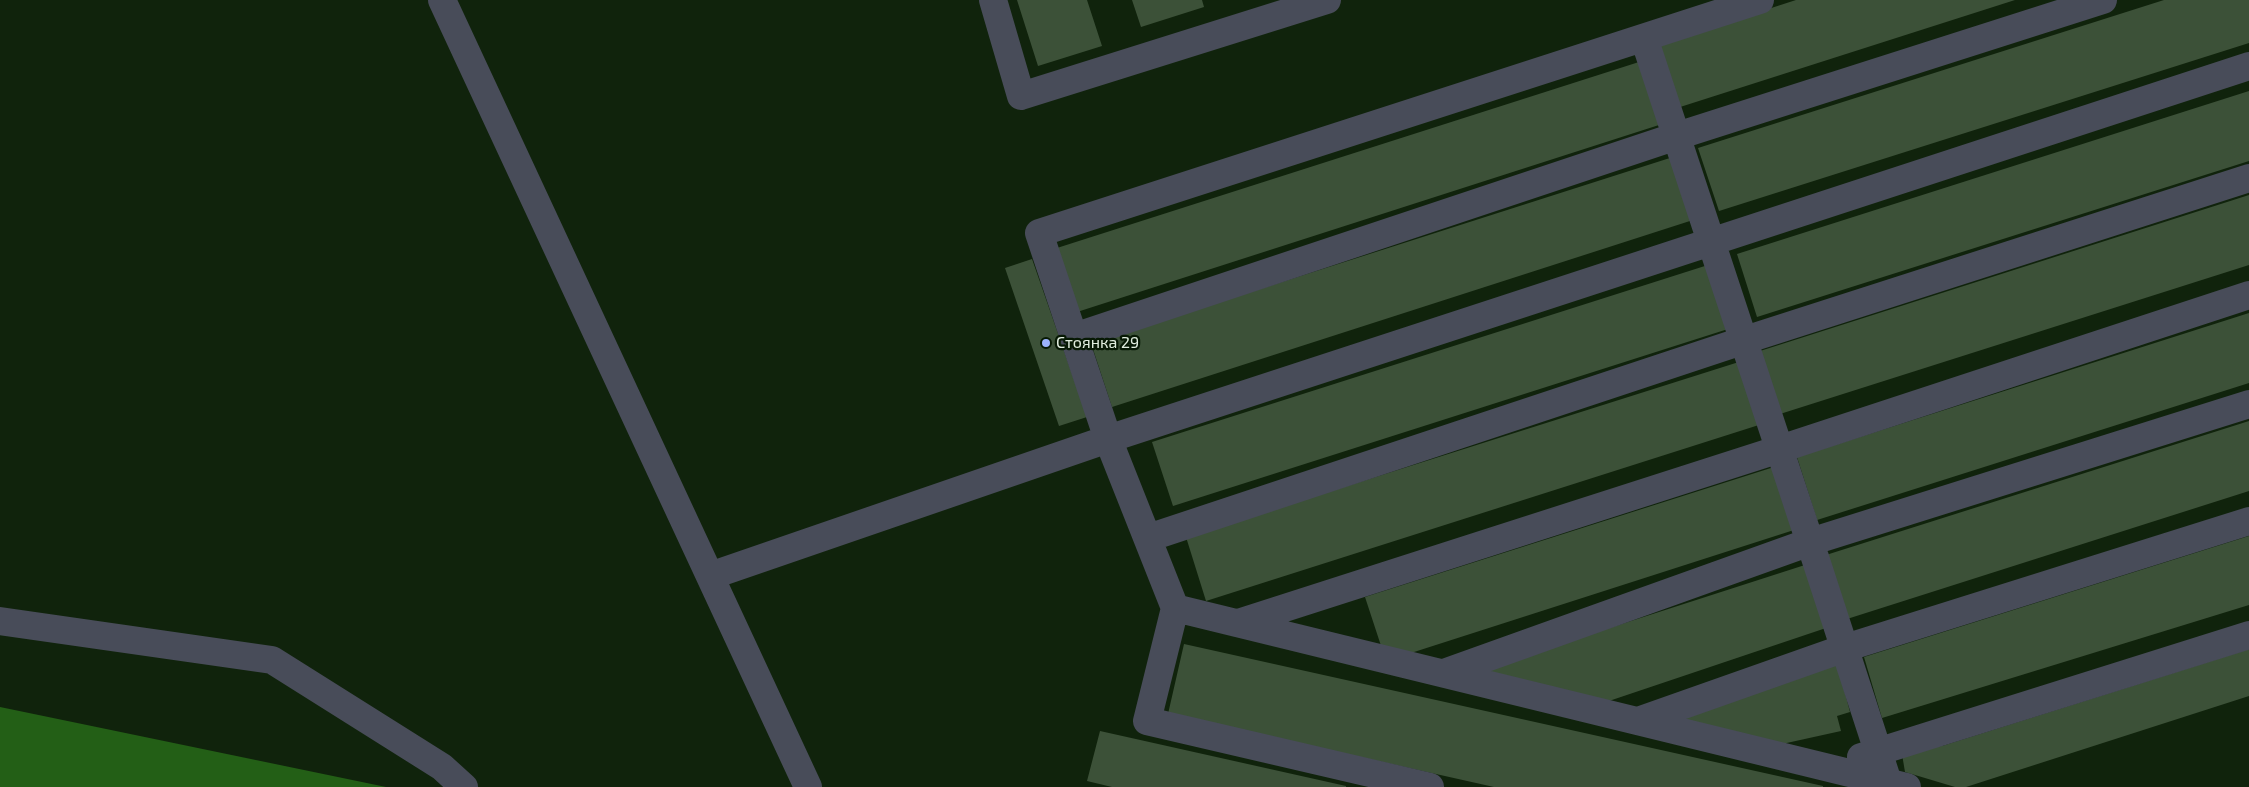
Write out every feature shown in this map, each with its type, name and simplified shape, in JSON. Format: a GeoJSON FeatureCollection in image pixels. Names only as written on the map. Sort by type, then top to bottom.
{"type":"FeatureCollection","features":[{"type":"Feature","properties":{"kind":"street"},"geometry":{"type":"LineString","coordinates":[[442,0],[808,787]]}},
{"type":"Feature","properties":{"kind":"street"},"geometry":{"type":"LineString","coordinates":[[993,0],[1021,96],[1327,0]]}},
{"type":"Feature","properties":{"kind":"street"},"geometry":{"type":"LineString","coordinates":[[1430,787],[1147,721],[1175,608],[1108,439],[1039,233],[1760,0]]}},
{"type":"Feature","properties":{"kind":"street"},"geometry":{"type":"LineString","coordinates":[[1074,337],[1677,136],[2103,0]]}},
{"type":"Feature","properties":{"kind":"street"},"geometry":{"type":"LineString","coordinates":[[1644,38],[1713,241],[1878,752],[1894,785]]}},
{"type":"Feature","properties":{"kind":"street"},"geometry":{"type":"LineString","coordinates":[[710,576],[1108,439],[2249,66]]}},
{"type":"Feature","properties":{"kind":"street"},"geometry":{"type":"LineString","coordinates":[[1148,538],[1745,340],[2249,178]]}},
{"type":"Feature","properties":{"kind":"street"},"geometry":{"type":"LineString","coordinates":[[1238,623],[1780,449],[2249,295]]}},
{"type":"Feature","properties":{"kind":"street"},"geometry":{"type":"LineString","coordinates":[[1444,673],[1810,542],[2249,404]]}},
{"type":"Feature","properties":{"kind":"street"},"geometry":{"type":"LineString","coordinates":[[1638,721],[1844,648],[2249,521]]}},
{"type":"Feature","properties":{"kind":"street"},"geometry":{"type":"LineString","coordinates":[[1175,608],[1894,785]]}},
{"type":"Feature","properties":{"kind":"street"},"geometry":{"type":"LineString","coordinates":[[0,621],[272,660],[442,767],[464,787]]}},
{"type":"Feature","properties":{"kind":"street"},"geometry":{"type":"LineString","coordinates":[[1828,768],[2249,635]]}},
{"type":"Feature","properties":{"kind":"green space"},"geometry":{"type":"Polygon","coordinates":[[[0,707],[386,787],[0,787],[0,707]]]}},
{"type":"Feature","properties":{"kind":"building"},"geometry":{"type":"Polygon","coordinates":[[[1017,0],[1087,0],[1102,46],[1038,66],[1017,0]]]}},
{"type":"Feature","properties":{"kind":"building"},"geometry":{"type":"Polygon","coordinates":[[[1132,0],[1202,0],[1204,7],[1141,27],[1132,0]]]}},
{"type":"Feature","properties":{"kind":"building"},"geometry":{"type":"Polygon","coordinates":[[[1796,0],[2015,0],[1677,108],[1657,45],[1796,0]]]}},
{"type":"Feature","properties":{"kind":"building"},"geometry":{"type":"Polygon","coordinates":[[[2164,0],[2249,0],[2249,43],[1719,211],[1698,148],[2164,0]]]}},
{"type":"Feature","properties":{"kind":"building"},"geometry":{"type":"Polygon","coordinates":[[[1639,62],[1659,125],[1077,312],[1057,248],[1639,62]]]}},
{"type":"Feature","properties":{"kind":"building"},"geometry":{"type":"Polygon","coordinates":[[[2249,91],[2249,161],[1757,317],[1737,254],[2249,91]]]}},
{"type":"Feature","properties":{"kind":"building"},"geometry":{"type":"Polygon","coordinates":[[[1673,157],[1693,220],[1112,407],[1091,343],[1673,157]]]}},
{"type":"Feature","properties":{"kind":"building"},"geometry":{"type":"Polygon","coordinates":[[[2249,195],[2249,265],[1780,414],[1760,351],[2249,195]]]}},
{"type":"Feature","properties":{"kind":"building","name":"Стоянка 29"},"geometry":{"type":"Polygon","coordinates":[[[1032,259],[1087,417],[1059,426],[1005,268],[1032,259]]]}},
{"type":"Feature","properties":{"kind":"building"},"geometry":{"type":"Polygon","coordinates":[[[1708,265],[1728,329],[1173,506],[1152,442],[1708,265]]]}},
{"type":"Feature","properties":{"kind":"building"},"geometry":{"type":"Polygon","coordinates":[[[2249,313],[2249,383],[1817,520],[1797,457],[2249,313]]]}},
{"type":"Feature","properties":{"kind":"building"},"geometry":{"type":"Polygon","coordinates":[[[1742,361],[1762,424],[1206,601],[1186,537],[1742,361]]]}},
{"type":"Feature","properties":{"kind":"building"},"geometry":{"type":"Polygon","coordinates":[[[2249,421],[2249,491],[1847,619],[1826,555],[2249,421]]]}},
{"type":"Feature","properties":{"kind":"building"},"geometry":{"type":"Polygon","coordinates":[[[1774,467],[1794,530],[1386,661],[1365,597],[1774,467]]]}},
{"type":"Feature","properties":{"kind":"building"},"geometry":{"type":"Polygon","coordinates":[[[2249,536],[2249,605],[1882,718],[1864,657],[2249,536]]]}},
{"type":"Feature","properties":{"kind":"building"},"geometry":{"type":"Polygon","coordinates":[[[1808,564],[1829,627],[1603,703],[1490,688],[1485,668],[1808,564]]]}},
{"type":"Feature","properties":{"kind":"building"},"geometry":{"type":"Polygon","coordinates":[[[1184,644],[1823,787],[1494,787],[1168,714],[1184,644]]]}},
{"type":"Feature","properties":{"kind":"building"},"geometry":{"type":"Polygon","coordinates":[[[2249,649],[2249,696],[1966,787],[1955,787],[1905,772],[1901,748],[1942,746],[2249,649]]]}},
{"type":"Feature","properties":{"kind":"building"},"geometry":{"type":"Polygon","coordinates":[[[1837,662],[1850,712],[1837,716],[1841,731],[1773,746],[1686,727],[1684,711],[1837,662]]]}},
{"type":"Feature","properties":{"kind":"building"},"geometry":{"type":"Polygon","coordinates":[[[1100,731],[1346,787],[1112,787],[1087,781],[1100,731]]]}},
{"type":"Feature","properties":{"kind":"place","name":"Стоянка 29"},"geometry":{"type":"Point","coordinates":[1046,343]}}]}
